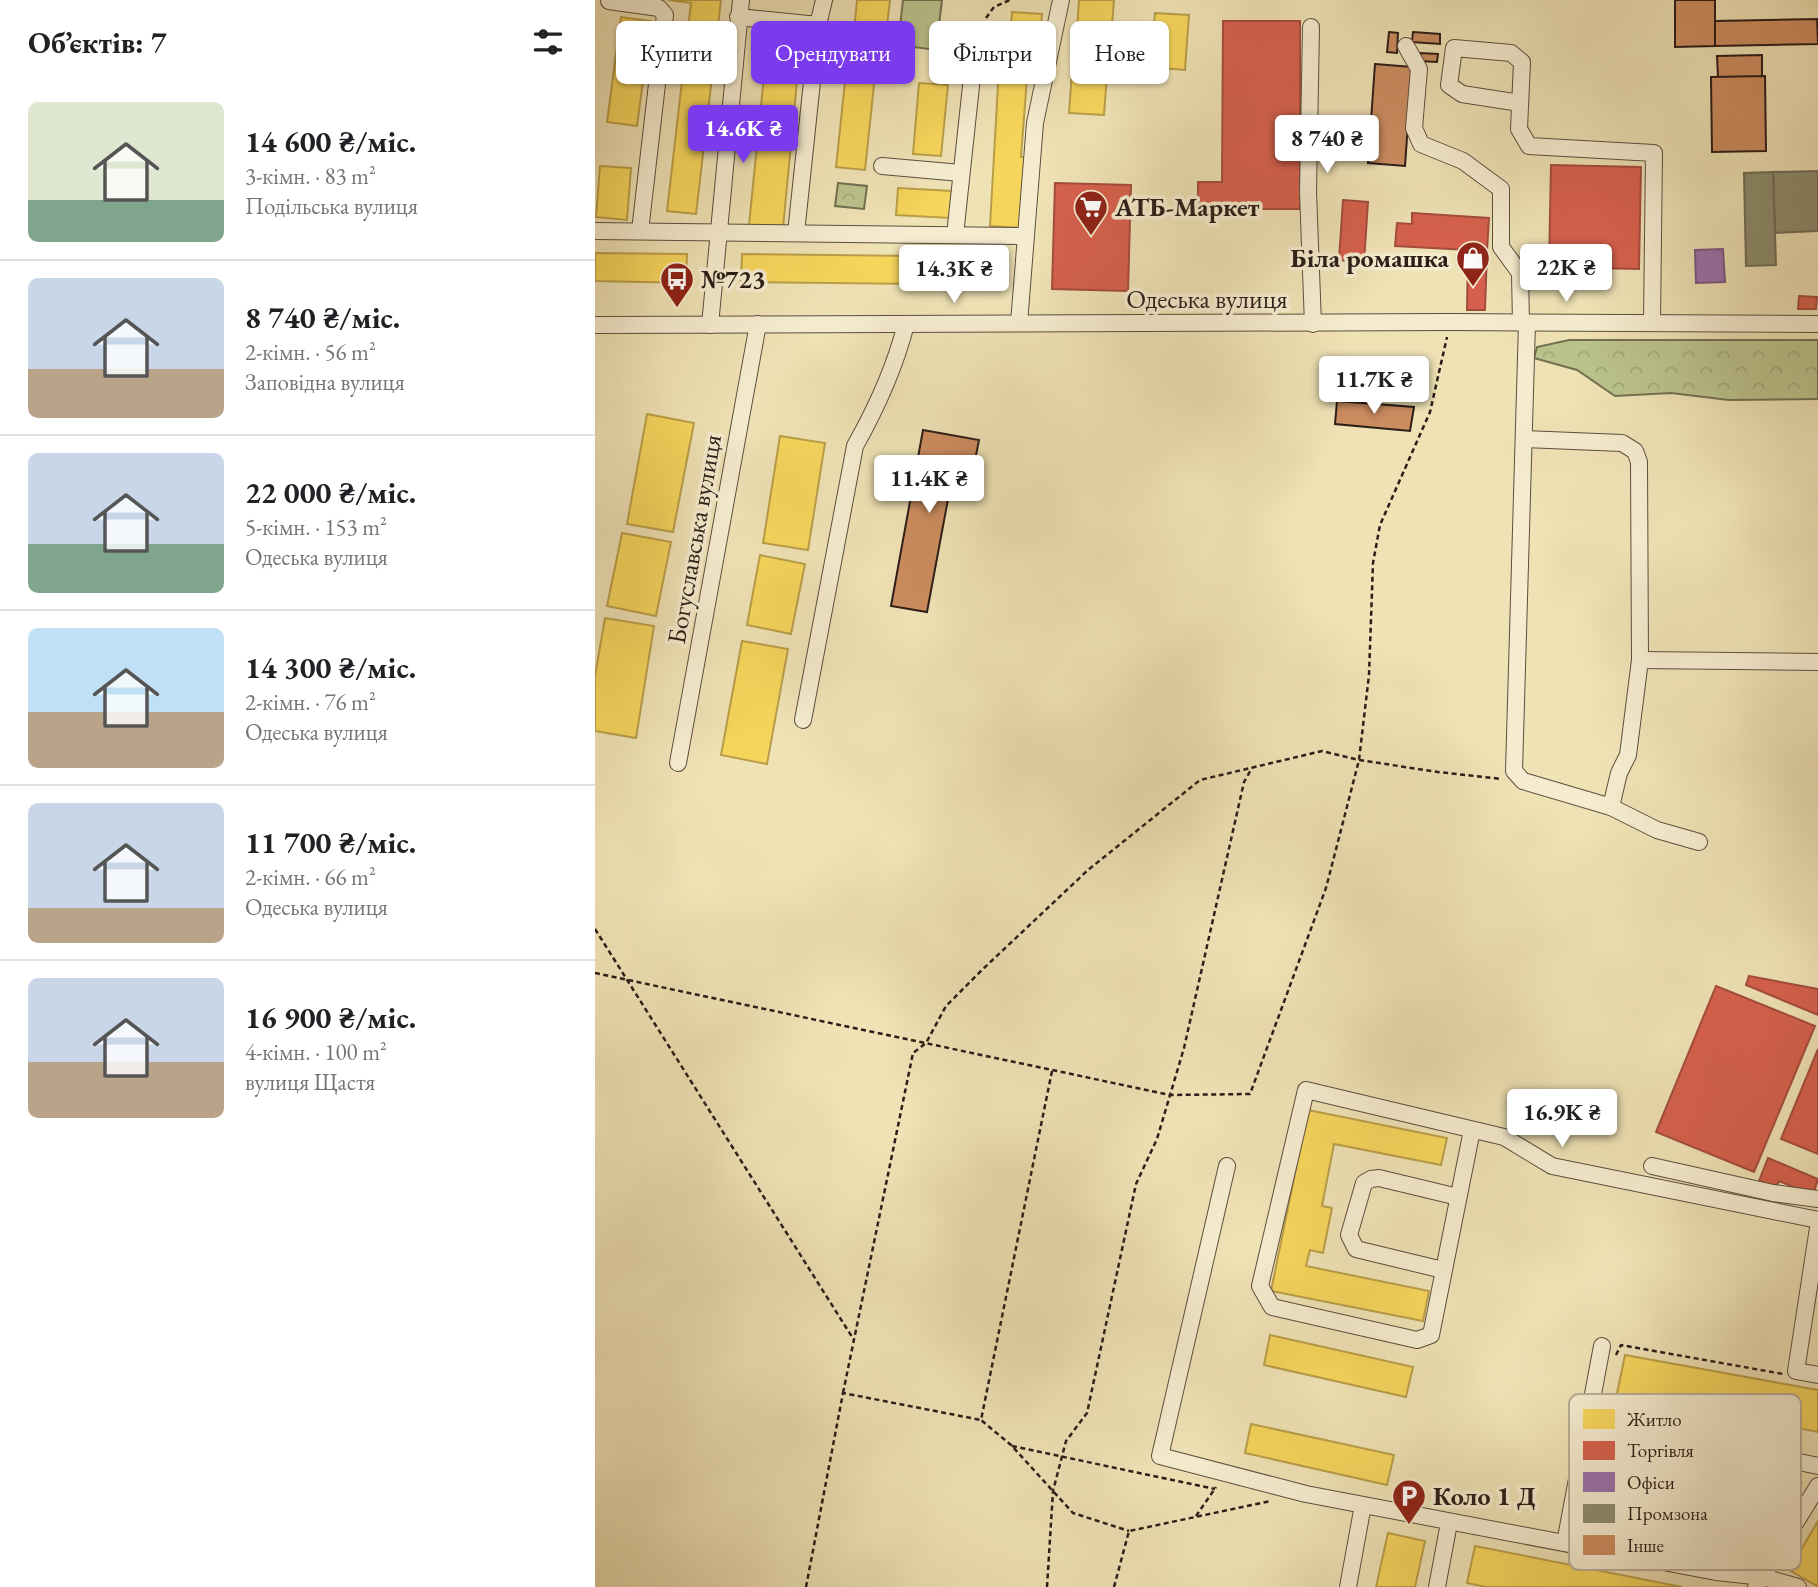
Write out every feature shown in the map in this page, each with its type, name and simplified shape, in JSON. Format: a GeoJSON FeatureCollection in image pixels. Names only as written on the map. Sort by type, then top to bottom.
{"type":"FeatureCollection","features":[{"type":"Feature","properties":{"kind":"street"},"geometry":{"type":"LineString","coordinates":[[710,325],[741,0]]}},
{"type":"Feature","properties":{"kind":"street"},"geometry":{"type":"LineString","coordinates":[[819,21],[824,0]]}},
{"type":"Feature","properties":{"kind":"street"},"geometry":{"type":"LineString","coordinates":[[1019,323],[1035,123],[1061,0]]}},
{"type":"Feature","properties":{"kind":"street"},"geometry":{"type":"LineString","coordinates":[[609,1],[659,8],[665,15],[640,231]]}},
{"type":"Feature","properties":{"kind":"street"},"geometry":{"type":"LineString","coordinates":[[738,17],[778,21]]}},
{"type":"Feature","properties":{"kind":"street"},"geometry":{"type":"LineString","coordinates":[[1311,27],[1308,192],[1313,324]]}},
{"type":"Feature","properties":{"kind":"street"},"geometry":{"type":"LineString","coordinates":[[1406,46],[1419,69],[1414,128],[1421,144],[1463,161],[1501,189],[1501,247],[1520,273],[1524,323],[1524,439],[1514,771],[1523,781],[1611,807],[1657,830],[1699,842]]}},
{"type":"Feature","properties":{"kind":"street"},"geometry":{"type":"LineString","coordinates":[[1520,103],[1462,94],[1449,85],[1454,48],[1511,53],[1522,62],[1520,129],[1529,146],[1654,153],[1652,323]]}},
{"type":"Feature","properties":{"kind":"street"},"geometry":{"type":"LineString","coordinates":[[796,233],[812,84]]}},
{"type":"Feature","properties":{"kind":"street"},"geometry":{"type":"LineString","coordinates":[[955,235],[971,84]]}},
{"type":"Feature","properties":{"kind":"street"},"geometry":{"type":"LineString","coordinates":[[882,166],[961,173]]}},
{"type":"Feature","properties":{"kind":"street"},"geometry":{"type":"LineString","coordinates":[[595,231],[1025,236]]}},
{"type":"Feature","properties":{"kind":"street","name":"Одеська вулиця"},"geometry":{"type":"LineString","coordinates":[[595,325],[1450,322],[1818,324]]}},
{"type":"Feature","properties":{"kind":"street","name":"Богуславська вулиця"},"geometry":{"type":"LineString","coordinates":[[678,763],[758,324]]}},
{"type":"Feature","properties":{"kind":"street"},"geometry":{"type":"LineString","coordinates":[[803,720],[855,446],[876,409],[899,352],[906,324]]}},
{"type":"Feature","properties":{"kind":"street"},"geometry":{"type":"LineString","coordinates":[[1524,439],[1622,443],[1635,451],[1639,462],[1640,660],[1628,755],[1619,773],[1611,807]]}},
{"type":"Feature","properties":{"kind":"street"},"geometry":{"type":"LineString","coordinates":[[1640,660],[1818,662]]}},
{"type":"Feature","properties":{"kind":"street"},"geometry":{"type":"LineString","coordinates":[[1472,1130],[1431,1335],[1417,1340],[1272,1307],[1260,1286],[1306,1090],[1504,1137],[1552,1166],[1818,1220]]}},
{"type":"Feature","properties":{"kind":"street"},"geometry":{"type":"LineString","coordinates":[[1227,1166],[1160,1456],[1306,1494],[1569,1544]]}},
{"type":"Feature","properties":{"kind":"street"},"geometry":{"type":"LineString","coordinates":[[1652,1166],[1773,1193],[1818,1199]]}},
{"type":"Feature","properties":{"kind":"street"},"geometry":{"type":"LineString","coordinates":[[1443,1270],[1356,1249],[1349,1235],[1364,1183],[1371,1179],[1379,1178],[1458,1197]]}},
{"type":"Feature","properties":{"kind":"street"},"geometry":{"type":"LineString","coordinates":[[1818,1228],[1796,1371],[1818,1375]]}},
{"type":"Feature","properties":{"kind":"street"},"geometry":{"type":"LineString","coordinates":[[1593,1394],[1602,1346]]}},
{"type":"Feature","properties":{"kind":"street"},"geometry":{"type":"LineString","coordinates":[[1801,1514],[1818,1486]]}},
{"type":"Feature","properties":{"kind":"street"},"geometry":{"type":"LineString","coordinates":[[1348,1587],[1363,1504]]}},
{"type":"Feature","properties":{"kind":"street"},"geometry":{"type":"LineString","coordinates":[[1565,1543],[1569,1522]]}},
{"type":"Feature","properties":{"kind":"street"},"geometry":{"type":"LineString","coordinates":[[1437,1587],[1449,1523]]}},
{"type":"Feature","properties":{"kind":"street"},"geometry":{"type":"LineString","coordinates":[[1706,1570],[1759,1582],[1798,1587]]}},
{"type":"Feature","properties":{"kind":"path"},"geometry":{"type":"LineString","coordinates":[[984,21],[994,7],[1010,0]]}},
{"type":"Feature","properties":{"kind":"path"},"geometry":{"type":"LineString","coordinates":[[595,973],[1170,1095],[1250,1094],[1327,888],[1359,760],[1369,675],[1373,562],[1380,525],[1430,412],[1450,322]]}},
{"type":"Feature","properties":{"kind":"path"},"geometry":{"type":"LineString","coordinates":[[806,1587],[913,1054],[926,1043],[946,1006],[1088,870],[1200,780],[1322,751],[1359,760],[1438,772],[1523,781]]}},
{"type":"Feature","properties":{"kind":"path"},"geometry":{"type":"LineString","coordinates":[[1047,1587],[1053,1491],[1066,1441],[1087,1413],[1136,1184],[1157,1139],[1184,1048],[1244,782],[1252,768]]}},
{"type":"Feature","properties":{"kind":"path"},"geometry":{"type":"LineString","coordinates":[[595,929],[854,1340]]}},
{"type":"Feature","properties":{"kind":"path"},"geometry":{"type":"LineString","coordinates":[[981,1420],[1052,1070]]}},
{"type":"Feature","properties":{"kind":"path"},"geometry":{"type":"LineString","coordinates":[[1614,1357],[1621,1345],[1785,1375],[1796,1371]]}},
{"type":"Feature","properties":{"kind":"path"},"geometry":{"type":"LineString","coordinates":[[843,1393],[981,1420],[1011,1445],[1073,1513],[1129,1531],[1281,1499]]}},
{"type":"Feature","properties":{"kind":"path"},"geometry":{"type":"LineString","coordinates":[[1011,1445],[1215,1489]]}},
{"type":"Feature","properties":{"kind":"path"},"geometry":{"type":"LineString","coordinates":[[1195,1517],[1225,1473]]}},
{"type":"Feature","properties":{"kind":"path"},"geometry":{"type":"LineString","coordinates":[[1114,1587],[1129,1531]]}},
{"type":"Feature","properties":{"kind":"green space"},"geometry":{"type":"Polygon","coordinates":[[[903,0],[942,0],[939,21],[929,21],[929,49],[915,47],[915,21],[901,21],[903,0]]]}},
{"type":"Feature","properties":{"kind":"green space"},"geometry":{"type":"Polygon","coordinates":[[[838,183],[867,186],[864,209],[835,206],[838,183]]]}},
{"type":"Feature","properties":{"kind":"green space"},"geometry":{"type":"Polygon","coordinates":[[[1569,340],[1818,340],[1818,399],[1729,400],[1671,393],[1615,396],[1577,370],[1534,358],[1537,347],[1569,340]]]}},
{"type":"Feature","properties":{"kind":"building: Житло"},"geometry":{"type":"Polygon","coordinates":[[[668,0],[721,0],[719,21],[689,21],[691,3],[668,0]]]}},
{"type":"Feature","properties":{"kind":"building: Житло"},"geometry":{"type":"Polygon","coordinates":[[[857,0],[890,0],[888,21],[855,21],[857,0]]]}},
{"type":"Feature","properties":{"kind":"building: Житло"},"geometry":{"type":"Polygon","coordinates":[[[1079,0],[1114,0],[1112,21],[1078,21],[1079,0]]]}},
{"type":"Feature","properties":{"kind":"building: Житло"},"geometry":{"type":"Polygon","coordinates":[[[1012,12],[1042,14],[1041,21],[1011,21],[1012,12]]]}},
{"type":"Feature","properties":{"kind":"building: Житло"},"geometry":{"type":"Polygon","coordinates":[[[1155,13],[1189,15],[1185,70],[1169,69],[1169,21],[1154,21],[1155,13]]]}},
{"type":"Feature","properties":{"kind":"building: Житло"},"geometry":{"type":"Polygon","coordinates":[[[621,17],[651,21],[620,21],[621,17]]]}},
{"type":"Feature","properties":{"kind":"building: Житло"},"geometry":{"type":"Polygon","coordinates":[[[616,54],[616,84],[643,84],[637,126],[607,122],[616,54]]]}},
{"type":"Feature","properties":{"kind":"building: Житло"},"geometry":{"type":"Polygon","coordinates":[[[919,83],[948,85],[941,156],[913,154],[919,83]]]}},
{"type":"Feature","properties":{"kind":"building: Житло"},"geometry":{"type":"Polygon","coordinates":[[[682,84],[711,84],[696,214],[667,211],[682,84]]]}},
{"type":"Feature","properties":{"kind":"building: Житло"},"geometry":{"type":"Polygon","coordinates":[[[763,84],[797,84],[783,228],[749,225],[763,84]]]}},
{"type":"Feature","properties":{"kind":"building: Житло"},"geometry":{"type":"Polygon","coordinates":[[[845,84],[874,84],[865,170],[836,167],[845,84]]]}},
{"type":"Feature","properties":{"kind":"building: Житло"},"geometry":{"type":"Polygon","coordinates":[[[998,84],[1027,84],[1021,157],[1026,157],[1021,228],[990,226],[998,84]]]}},
{"type":"Feature","properties":{"kind":"building: Житло"},"geometry":{"type":"Polygon","coordinates":[[[1071,84],[1106,84],[1104,115],[1069,113],[1071,84]]]}},
{"type":"Feature","properties":{"kind":"building: Житло"},"geometry":{"type":"Polygon","coordinates":[[[600,166],[631,168],[627,220],[596,217],[600,166]]]}},
{"type":"Feature","properties":{"kind":"building: Житло"},"geometry":{"type":"Polygon","coordinates":[[[898,188],[952,191],[950,218],[896,215],[898,188]]]}},
{"type":"Feature","properties":{"kind":"building: Житло"},"geometry":{"type":"Polygon","coordinates":[[[595,253],[687,254],[686,283],[595,281],[595,253]]]}},
{"type":"Feature","properties":{"kind":"building: Житло"},"geometry":{"type":"Polygon","coordinates":[[[742,254],[1008,257],[1008,285],[741,282],[742,254]]]}},
{"type":"Feature","properties":{"kind":"building: Житло"},"geometry":{"type":"Polygon","coordinates":[[[647,414],[694,423],[673,532],[627,524],[647,414]]]}},
{"type":"Feature","properties":{"kind":"building: Житло"},"geometry":{"type":"Polygon","coordinates":[[[780,436],[825,443],[808,550],[763,543],[780,436]]]}},
{"type":"Feature","properties":{"kind":"building: Житло"},"geometry":{"type":"Polygon","coordinates":[[[622,533],[671,542],[656,616],[607,606],[622,533]]]}},
{"type":"Feature","properties":{"kind":"building: Житло"},"geometry":{"type":"Polygon","coordinates":[[[760,555],[805,564],[791,634],[747,625],[760,555]]]}},
{"type":"Feature","properties":{"kind":"building: Житло"},"geometry":{"type":"Polygon","coordinates":[[[605,618],[654,626],[636,738],[595,731],[595,676],[605,618]]]}},
{"type":"Feature","properties":{"kind":"building: Житло"},"geometry":{"type":"Polygon","coordinates":[[[742,641],[788,649],[767,764],[721,755],[742,641]]]}},
{"type":"Feature","properties":{"kind":"building: Житло"},"geometry":{"type":"Polygon","coordinates":[[[1308,1110],[1447,1138],[1441,1165],[1334,1144],[1322,1206],[1332,1208],[1323,1253],[1310,1250],[1306,1266],[1429,1291],[1423,1321],[1271,1291],[1308,1110]]]}},
{"type":"Feature","properties":{"kind":"building: Житло"},"geometry":{"type":"Polygon","coordinates":[[[1270,1335],[1413,1367],[1406,1397],[1264,1365],[1270,1335]]]}},
{"type":"Feature","properties":{"kind":"building: Житло"},"geometry":{"type":"Polygon","coordinates":[[[1625,1355],[1818,1390],[1818,1432],[1801,1429],[1801,1394],[1617,1394],[1625,1355]]]}},
{"type":"Feature","properties":{"kind":"building: Житло"},"geometry":{"type":"Polygon","coordinates":[[[1251,1424],[1394,1455],[1387,1485],[1245,1453],[1251,1424]]]}},
{"type":"Feature","properties":{"kind":"building: Житло"},"geometry":{"type":"Polygon","coordinates":[[[1818,1521],[1817,1586],[1789,1570],[1801,1570],[1801,1550],[1818,1521]]]}},
{"type":"Feature","properties":{"kind":"building: Житло"},"geometry":{"type":"Polygon","coordinates":[[[1388,1533],[1425,1541],[1415,1587],[1376,1587],[1388,1533]]]}},
{"type":"Feature","properties":{"kind":"building: Житло"},"geometry":{"type":"Polygon","coordinates":[[[1475,1546],[1569,1565],[1569,1570],[1596,1570],[1682,1587],[1486,1587],[1467,1583],[1475,1546]]]}},
{"type":"Feature","properties":{"kind":"building: Торгівля"},"geometry":{"type":"Polygon","coordinates":[[[1223,21],[1300,21],[1300,209],[1198,209],[1198,182],[1222,182],[1223,21]]]}},
{"type":"Feature","properties":{"kind":"building: Торгівля"},"geometry":{"type":"Polygon","coordinates":[[[1551,165],[1641,167],[1639,269],[1549,267],[1551,165]]]}},
{"type":"Feature","properties":{"kind":"building: Торгівля","name":"АТБ-Маркет"},"geometry":{"type":"Polygon","coordinates":[[[1055,183],[1131,185],[1128,291],[1052,289],[1055,183]]]}},
{"type":"Feature","properties":{"kind":"building: Торгівля"},"geometry":{"type":"Polygon","coordinates":[[[1343,200],[1368,202],[1364,262],[1339,260],[1343,200]]]}},
{"type":"Feature","properties":{"kind":"building: Торгівля"},"geometry":{"type":"Polygon","coordinates":[[[1412,213],[1489,218],[1487,251],[1395,246],[1397,223],[1412,224],[1412,213]]]}},
{"type":"Feature","properties":{"kind":"building: Торгівля"},"geometry":{"type":"Polygon","coordinates":[[[1468,250],[1487,251],[1485,310],[1467,310],[1468,250]]]}},
{"type":"Feature","properties":{"kind":"building: Торгівля"},"geometry":{"type":"Polygon","coordinates":[[[1799,296],[1817,297],[1816,309],[1798,309],[1799,296]]]}},
{"type":"Feature","properties":{"kind":"building: Торгівля"},"geometry":{"type":"Polygon","coordinates":[[[1749,976],[1818,989],[1818,1015],[1746,985],[1749,976]]]}},
{"type":"Feature","properties":{"kind":"building: Торгівля"},"geometry":{"type":"Polygon","coordinates":[[[1716,986],[1815,1026],[1754,1172],[1656,1132],[1716,986]]]}},
{"type":"Feature","properties":{"kind":"building: Торгівля"},"geometry":{"type":"Polygon","coordinates":[[[1818,1049],[1818,1154],[1781,1139],[1818,1049]]]}},
{"type":"Feature","properties":{"kind":"building: Торгівля"},"geometry":{"type":"Polygon","coordinates":[[[1768,1158],[1818,1179],[1813,1195],[1779,1181],[1776,1188],[1759,1181],[1768,1158]]]}},
{"type":"Feature","properties":{"kind":"building: Офіси"},"geometry":{"type":"Polygon","coordinates":[[[1723,249],[1725,282],[1696,283],[1695,250],[1723,249]]]}},
{"type":"Feature","properties":{"kind":"building: Промзона"},"geometry":{"type":"Polygon","coordinates":[[[1818,171],[1818,231],[1775,233],[1773,172],[1818,171]]]}},
{"type":"Feature","properties":{"kind":"building: Промзона"},"geometry":{"type":"Polygon","coordinates":[[[1773,172],[1776,265],[1746,266],[1744,173],[1773,172]]]}},
{"type":"Feature","properties":{"kind":"building: Інше"},"geometry":{"type":"Polygon","coordinates":[[[1675,0],[1715,0],[1715,46],[1675,47],[1675,0]]]}},
{"type":"Feature","properties":{"kind":"building: Інше"},"geometry":{"type":"Polygon","coordinates":[[[1817,19],[1818,44],[1715,46],[1715,21],[1817,19]]]}},
{"type":"Feature","properties":{"kind":"building: Інше"},"geometry":{"type":"Polygon","coordinates":[[[1389,32],[1398,33],[1397,53],[1387,52],[1389,32]]]}},
{"type":"Feature","properties":{"kind":"building: Інше"},"geometry":{"type":"Polygon","coordinates":[[[1413,32],[1440,34],[1440,44],[1412,42],[1413,32]]]}},
{"type":"Feature","properties":{"kind":"building: Інше"},"geometry":{"type":"Polygon","coordinates":[[[1420,53],[1438,54],[1437,62],[1419,61],[1420,53]]]}},
{"type":"Feature","properties":{"kind":"building: Інше"},"geometry":{"type":"Polygon","coordinates":[[[1762,55],[1762,77],[1718,77],[1717,56],[1762,55]]]}},
{"type":"Feature","properties":{"kind":"building: Інше"},"geometry":{"type":"Polygon","coordinates":[[[1375,64],[1412,67],[1405,166],[1368,163],[1375,64]]]}},
{"type":"Feature","properties":{"kind":"building: Інше"},"geometry":{"type":"Polygon","coordinates":[[[1765,76],[1766,151],[1712,152],[1711,77],[1765,76]]]}},
{"type":"Feature","properties":{"kind":"building: Інше"},"geometry":{"type":"Polygon","coordinates":[[[1337,401],[1414,407],[1410,431],[1335,424],[1337,401]]]}},
{"type":"Feature","properties":{"kind":"building: Інше"},"geometry":{"type":"Polygon","coordinates":[[[923,430],[979,440],[973,471],[954,467],[927,612],[891,606],[923,430]]]}},
{"type":"Feature","properties":{"kind":"place","name":"АТБ-Маркет"},"geometry":{"type":"Point","coordinates":[1091,237]}},
{"type":"Feature","properties":{"kind":"place","name":"Біла ромашка"},"geometry":{"type":"Point","coordinates":[1473,288]}},
{"type":"Feature","properties":{"kind":"place","name":"№723"},"geometry":{"type":"Point","coordinates":[677,309]}},
{"type":"Feature","properties":{"kind":"place","name":"Коло 1 Д"},"geometry":{"type":"Point","coordinates":[1409,1526]}}]}
